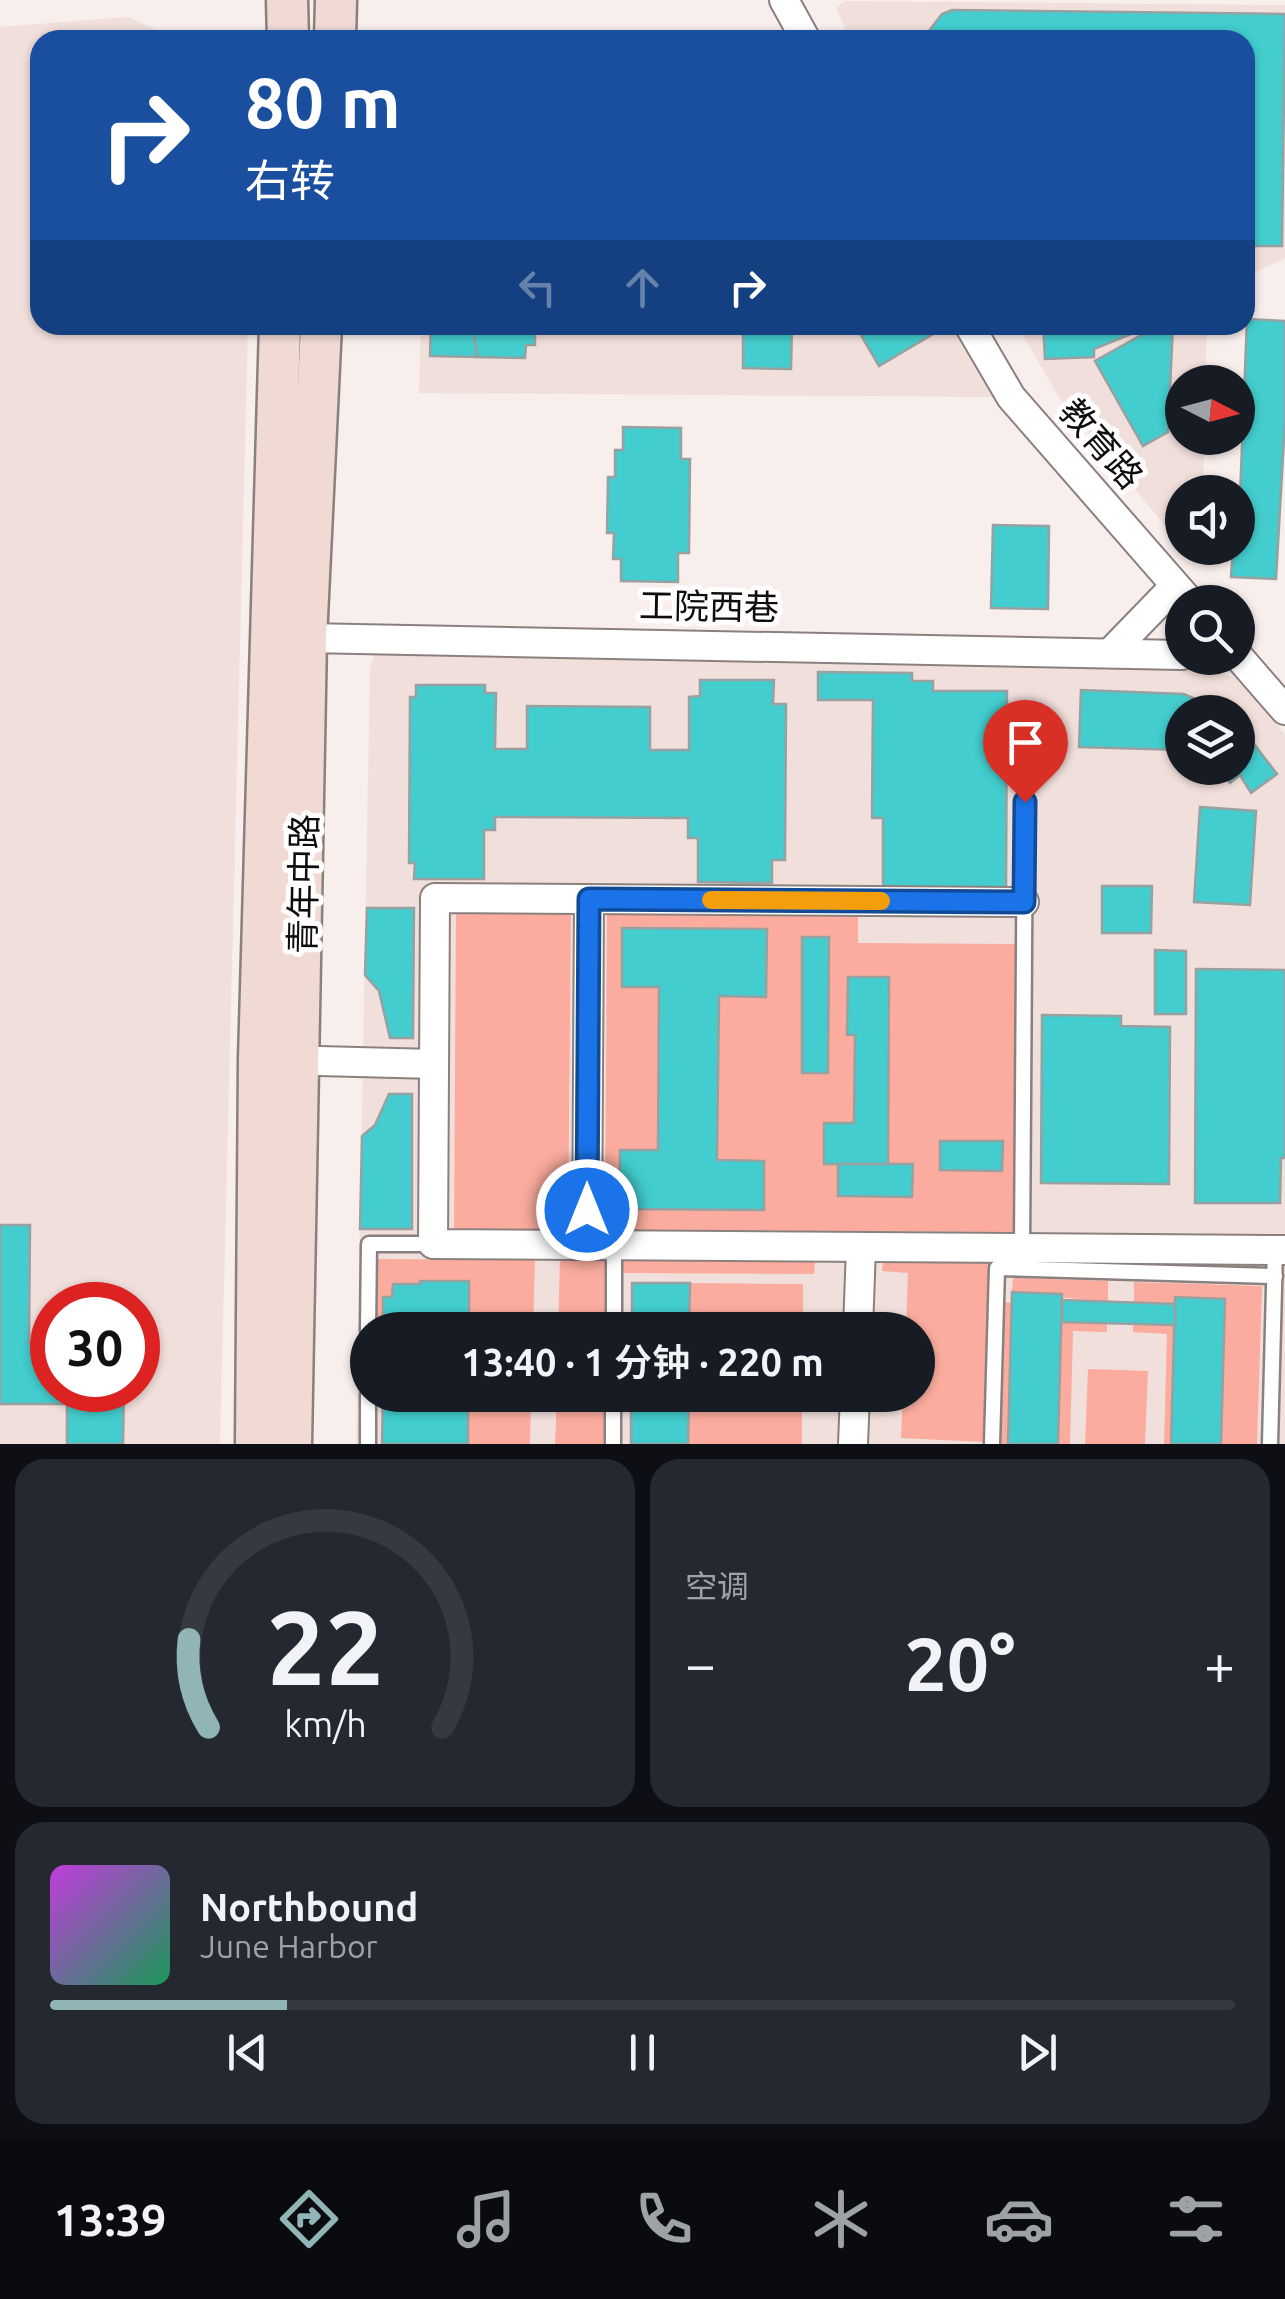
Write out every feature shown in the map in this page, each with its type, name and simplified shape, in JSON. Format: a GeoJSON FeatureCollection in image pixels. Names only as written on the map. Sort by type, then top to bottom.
{"type":"FeatureCollection","features":[{"type":"Feature","properties":{"kind":"main road"},"geometry":{"type":"LineString","coordinates":[[288,0],[288,30]]}},
{"type":"Feature","properties":{"kind":"main road"},"geometry":{"type":"LineString","coordinates":[[334,30],[336,0]]}},
{"type":"Feature","properties":{"kind":"main road","name":"青年中路"},"geometry":{"type":"LineString","coordinates":[[256,1444],[259,1060],[280,335]]}},
{"type":"Feature","properties":{"kind":"main road","name":"青年中路"},"geometry":{"type":"LineString","coordinates":[[291,1444],[306,638],[321,335]]}},
{"type":"Feature","properties":{"kind":"street"},"geometry":{"type":"LineString","coordinates":[[784,0],[800,30]]}},
{"type":"Feature","properties":{"kind":"street","name":"教育路"},"geometry":{"type":"LineString","coordinates":[[975,335],[1010,397],[1175,585]]}},
{"type":"Feature","properties":{"kind":"street"},"geometry":{"type":"LineString","coordinates":[[1112,651],[1165,608]]}},
{"type":"Feature","properties":{"kind":"street","name":"工院西巷"},"geometry":{"type":"LineString","coordinates":[[306,638],[1165,654]]}},
{"type":"Feature","properties":{"kind":"street"},"geometry":{"type":"LineString","coordinates":[[1254,675],[1285,710]]}},
{"type":"Feature","properties":{"kind":"street"},"geometry":{"type":"LineString","coordinates":[[1024,902],[435,898],[433,1244],[1022,1248],[1278,1258]]}},
{"type":"Feature","properties":{"kind":"street"},"geometry":{"type":"LineString","coordinates":[[589,899],[601,1245]]}},
{"type":"Feature","properties":{"kind":"street"},"geometry":{"type":"LineString","coordinates":[[259,1060],[434,1064]]}},
{"type":"Feature","properties":{"kind":"street"},"geometry":{"type":"LineString","coordinates":[[859,1312],[861,1247]]}},
{"type":"Feature","properties":{"kind":"street"},"geometry":{"type":"LineString","coordinates":[[853,1444],[854,1412]]}},
{"type":"Feature","properties":{"kind":"lane"},"geometry":{"type":"LineString","coordinates":[[1022,1248],[1025,802]]}},
{"type":"Feature","properties":{"kind":"lane"},"geometry":{"type":"LineString","coordinates":[[368,1312],[369,1244],[433,1244]]}},
{"type":"Feature","properties":{"kind":"lane"},"geometry":{"type":"LineString","coordinates":[[601,1245],[611,1312]]}},
{"type":"Feature","properties":{"kind":"lane"},"geometry":{"type":"LineString","coordinates":[[992,1444],[997,1268],[1278,1258],[1280,1297],[1270,1444]]}},
{"type":"Feature","properties":{"kind":"lane"},"geometry":{"type":"LineString","coordinates":[[368,1412],[368,1444]]}},
{"type":"Feature","properties":{"kind":"lane"},"geometry":{"type":"LineString","coordinates":[[613,1412],[613,1444]]}},
{"type":"Feature","properties":{"kind":"shaded area"},"geometry":{"type":"Polygon","coordinates":[[[845,1],[1285,5],[1285,258],[1255,272],[1255,30],[846,30],[836,8],[845,1]]]}},
{"type":"Feature","properties":{"kind":"shaded area"},"geometry":{"type":"Polygon","coordinates":[[[128,17],[157,30],[30,30],[30,335],[248,335],[220,1444],[0,1444],[0,27],[128,17]]]}},
{"type":"Feature","properties":{"kind":"shaded area"},"geometry":{"type":"Polygon","coordinates":[[[421,335],[959,335],[993,397],[419,393],[421,335]]]}},
{"type":"Feature","properties":{"kind":"shaded area"},"geometry":{"type":"Polygon","coordinates":[[[1023,335],[1207,335],[1206,365],[1165,365],[1165,455],[1204,455],[1203,475],[1165,475],[1165,526],[1060,399],[1023,335]]]}},
{"type":"Feature","properties":{"kind":"shaded area"},"geometry":{"type":"Polygon","coordinates":[[[383,649],[1165,667],[1165,675],[1227,675],[1245,680],[1285,735],[1285,1444],[356,1444],[357,1412],[935,1412],[935,1312],[358,1312],[370,668],[374,655],[383,649]]]}},
{"type":"Feature","properties":{"kind":"shaded area"},"geometry":{"type":"Polygon","coordinates":[[[456,909],[571,909],[568,1230],[454,1229],[456,909]]]}},
{"type":"Feature","properties":{"kind":"shaded area"},"geometry":{"type":"Polygon","coordinates":[[[607,909],[858,911],[858,943],[1016,944],[1014,1232],[605,1230],[607,909]]]}},
{"type":"Feature","properties":{"kind":"shaded area"},"geometry":{"type":"Polygon","coordinates":[[[623,1247],[816,1248],[814,1274],[623,1273],[623,1247]]]}},
{"type":"Feature","properties":{"kind":"shaded area"},"geometry":{"type":"Polygon","coordinates":[[[377,1259],[535,1260],[534,1312],[469,1312],[469,1281],[421,1281],[393,1284],[392,1297],[383,1297],[383,1312],[377,1312],[377,1259]]]}},
{"type":"Feature","properties":{"kind":"shaded area"},"geometry":{"type":"Polygon","coordinates":[[[560,1260],[608,1260],[608,1312],[559,1312],[560,1260]]]}},
{"type":"Feature","properties":{"kind":"shaded area"},"geometry":{"type":"Polygon","coordinates":[[[883,1262],[990,1263],[985,1442],[901,1438],[902,1412],[935,1412],[935,1312],[907,1312],[908,1273],[882,1271],[883,1262]]]}},
{"type":"Feature","properties":{"kind":"shaded area"},"geometry":{"type":"Polygon","coordinates":[[[1013,1278],[1108,1281],[1108,1302],[1012,1292],[1013,1278]]]}},
{"type":"Feature","properties":{"kind":"shaded area"},"geometry":{"type":"Polygon","coordinates":[[[1134,1282],[1262,1286],[1257,1444],[1221,1444],[1225,1299],[1176,1297],[1175,1304],[1134,1302],[1134,1282]]]}},
{"type":"Feature","properties":{"kind":"shaded area"},"geometry":{"type":"Polygon","coordinates":[[[690,1283],[803,1284],[803,1312],[689,1312],[690,1283]]]}},
{"type":"Feature","properties":{"kind":"shaded area"},"geometry":{"type":"Polygon","coordinates":[[[1002,1302],[1012,1303],[1008,1444],[998,1444],[1002,1302]]]}},
{"type":"Feature","properties":{"kind":"shaded area"},"geometry":{"type":"Polygon","coordinates":[[[1062,1322],[1107,1324],[1107,1332],[1073,1331],[1070,1444],[1058,1444],[1062,1322]]]}},
{"type":"Feature","properties":{"kind":"shaded area"},"geometry":{"type":"Polygon","coordinates":[[[1133,1324],[1175,1325],[1171,1444],[1164,1444],[1167,1334],[1133,1332],[1133,1324]]]}},
{"type":"Feature","properties":{"kind":"shaded area"},"geometry":{"type":"Polygon","coordinates":[[[1088,1369],[1148,1371],[1145,1444],[1085,1444],[1088,1369]]]}},
{"type":"Feature","properties":{"kind":"shaded area"},"geometry":{"type":"Polygon","coordinates":[[[468,1412],[531,1412],[530,1444],[468,1444],[468,1412]]]}},
{"type":"Feature","properties":{"kind":"shaded area"},"geometry":{"type":"Polygon","coordinates":[[[556,1412],[607,1412],[607,1444],[555,1444],[556,1412]]]}},
{"type":"Feature","properties":{"kind":"shaded area"},"geometry":{"type":"Polygon","coordinates":[[[689,1412],[802,1412],[802,1444],[688,1444],[689,1412]]]}},
{"type":"Feature","properties":{"kind":"building"},"geometry":{"type":"Polygon","coordinates":[[[952,10],[1285,14],[1282,246],[1255,246],[1255,30],[930,30],[942,14],[952,10]]]}},
{"type":"Feature","properties":{"kind":"building"},"geometry":{"type":"Polygon","coordinates":[[[1255,319],[1285,321],[1285,421],[1276,579],[1231,577],[1232,565],[1255,565],[1255,475],[1241,475],[1242,455],[1255,455],[1255,365],[1245,365],[1246,335],[1255,335],[1255,319]]]}},
{"type":"Feature","properties":{"kind":"building"},"geometry":{"type":"Polygon","coordinates":[[[431,335],[474,335],[477,357],[430,356],[431,335]]]}},
{"type":"Feature","properties":{"kind":"building"},"geometry":{"type":"Polygon","coordinates":[[[474,335],[535,335],[535,345],[526,345],[525,358],[477,357],[474,335]]]}},
{"type":"Feature","properties":{"kind":"building"},"geometry":{"type":"Polygon","coordinates":[[[743,335],[792,335],[791,369],[743,368],[743,335]]]}},
{"type":"Feature","properties":{"kind":"building"},"geometry":{"type":"Polygon","coordinates":[[[861,335],[931,335],[879,366],[861,335]]]}},
{"type":"Feature","properties":{"kind":"building"},"geometry":{"type":"Polygon","coordinates":[[[1044,335],[1129,335],[1094,349],[1094,357],[1045,359],[1044,335]]]}},
{"type":"Feature","properties":{"kind":"building"},"geometry":{"type":"Polygon","coordinates":[[[1141,335],[1173,335],[1171,365],[1165,365],[1165,434],[1143,446],[1095,361],[1141,335]]]}},
{"type":"Feature","properties":{"kind":"building"},"geometry":{"type":"Polygon","coordinates":[[[623,427],[681,428],[681,459],[690,459],[689,553],[678,553],[678,582],[621,581],[621,559],[613,559],[614,533],[607,533],[608,477],[615,477],[615,450],[623,450],[623,427]]]}},
{"type":"Feature","properties":{"kind":"building"},"geometry":{"type":"Polygon","coordinates":[[[993,525],[1049,526],[1048,609],[991,608],[993,525]]]}},
{"type":"Feature","properties":{"kind":"building"},"geometry":{"type":"Polygon","coordinates":[[[818,672],[912,673],[912,681],[933,681],[933,691],[1007,691],[1006,891],[883,886],[883,818],[872,818],[873,700],[818,700],[818,672]]]}},
{"type":"Feature","properties":{"kind":"building"},"geometry":{"type":"Polygon","coordinates":[[[700,680],[774,680],[773,704],[786,704],[785,860],[772,860],[772,883],[698,882],[698,838],[688,838],[688,818],[495,817],[495,830],[484,830],[484,879],[414,879],[415,863],[409,863],[410,697],[416,697],[416,685],[485,685],[485,693],[496,693],[495,749],[527,749],[527,706],[650,707],[650,750],[689,750],[689,697],[700,696],[700,680]]]}},
{"type":"Feature","properties":{"kind":"building"},"geometry":{"type":"Polygon","coordinates":[[[1081,690],[1186,695],[1165,695],[1165,750],[1079,747],[1081,690]]]}},
{"type":"Feature","properties":{"kind":"building"},"geometry":{"type":"Polygon","coordinates":[[[1255,745],[1277,774],[1251,793],[1246,785],[1255,785],[1255,745]]]}},
{"type":"Feature","properties":{"kind":"building"},"geometry":{"type":"Polygon","coordinates":[[[1200,807],[1256,811],[1250,905],[1194,902],[1200,807]]]}},
{"type":"Feature","properties":{"kind":"building"},"geometry":{"type":"Polygon","coordinates":[[[1102,886],[1152,886],[1151,933],[1102,933],[1102,886]]]}},
{"type":"Feature","properties":{"kind":"building"},"geometry":{"type":"Polygon","coordinates":[[[367,908],[414,908],[413,1038],[390,1038],[379,991],[365,975],[367,908]]]}},
{"type":"Feature","properties":{"kind":"building"},"geometry":{"type":"Polygon","coordinates":[[[622,928],[767,929],[766,997],[719,996],[717,1160],[764,1161],[764,1210],[619,1209],[620,1150],[658,1150],[659,987],[622,987],[622,928]]]}},
{"type":"Feature","properties":{"kind":"building"},"geometry":{"type":"Polygon","coordinates":[[[802,937],[829,937],[828,1073],[802,1073],[802,937]]]}},
{"type":"Feature","properties":{"kind":"building"},"geometry":{"type":"Polygon","coordinates":[[[1155,950],[1186,951],[1186,1014],[1155,1014],[1155,950]]]}},
{"type":"Feature","properties":{"kind":"building"},"geometry":{"type":"Polygon","coordinates":[[[1196,969],[1285,970],[1285,1158],[1281,1158],[1280,1203],[1195,1203],[1196,969]]]}},
{"type":"Feature","properties":{"kind":"building"},"geometry":{"type":"Polygon","coordinates":[[[848,977],[889,977],[888,1164],[824,1164],[824,1123],[854,1123],[855,1035],[847,1035],[848,977]]]}},
{"type":"Feature","properties":{"kind":"building"},"geometry":{"type":"Polygon","coordinates":[[[1042,1015],[1121,1016],[1121,1026],[1170,1027],[1169,1184],[1041,1183],[1042,1015]]]}},
{"type":"Feature","properties":{"kind":"building"},"geometry":{"type":"Polygon","coordinates":[[[389,1094],[412,1094],[412,1229],[360,1229],[362,1136],[375,1125],[389,1094]]]}},
{"type":"Feature","properties":{"kind":"building"},"geometry":{"type":"Polygon","coordinates":[[[940,1141],[1003,1141],[1002,1171],[940,1170],[940,1141]]]}},
{"type":"Feature","properties":{"kind":"building"},"geometry":{"type":"Polygon","coordinates":[[[838,1164],[913,1164],[912,1197],[838,1196],[838,1164]]]}},
{"type":"Feature","properties":{"kind":"building"},"geometry":{"type":"Polygon","coordinates":[[[0,1225],[30,1225],[30,1404],[0,1404],[0,1225]]]}},
{"type":"Feature","properties":{"kind":"building"},"geometry":{"type":"Polygon","coordinates":[[[469,1281],[469,1312],[383,1312],[383,1297],[392,1297],[393,1284],[469,1281]]]}},
{"type":"Feature","properties":{"kind":"building"},"geometry":{"type":"Polygon","coordinates":[[[632,1283],[690,1283],[689,1312],[632,1312],[632,1283]]]}},
{"type":"Feature","properties":{"kind":"building"},"geometry":{"type":"Polygon","coordinates":[[[1012,1292],[1062,1294],[1058,1444],[1008,1444],[1012,1292]]]}},
{"type":"Feature","properties":{"kind":"building"},"geometry":{"type":"Polygon","coordinates":[[[1175,1297],[1225,1299],[1221,1444],[1171,1444],[1175,1297]]]}},
{"type":"Feature","properties":{"kind":"building"},"geometry":{"type":"Polygon","coordinates":[[[1062,1300],[1175,1304],[1175,1325],[1062,1322],[1062,1300]]]}},
{"type":"Feature","properties":{"kind":"building"},"geometry":{"type":"Polygon","coordinates":[[[67,1412],[124,1412],[123,1444],[67,1444],[67,1412]]]}},
{"type":"Feature","properties":{"kind":"building"},"geometry":{"type":"Polygon","coordinates":[[[383,1412],[468,1412],[468,1444],[382,1444],[383,1412]]]}},
{"type":"Feature","properties":{"kind":"building"},"geometry":{"type":"Polygon","coordinates":[[[631,1412],[689,1412],[688,1444],[631,1444],[631,1412]]]}},
{"type":"Feature","properties":{"kind":"slow traffic"},"geometry":{"type":"LineString","coordinates":[[711,900],[881,901]]}},
{"type":"Feature","properties":{"kind":"route"},"geometry":{"type":"LineString","coordinates":[[587,1210],[589,899],[1024,902],[1025,802]]}}]}
